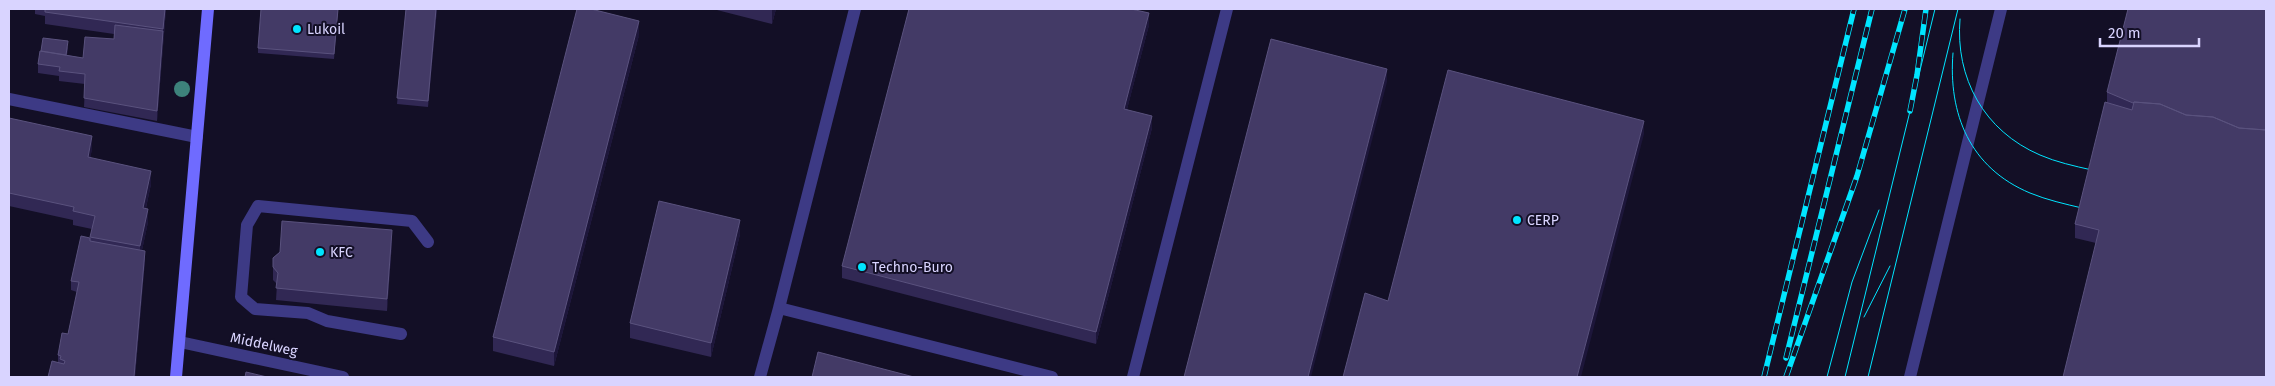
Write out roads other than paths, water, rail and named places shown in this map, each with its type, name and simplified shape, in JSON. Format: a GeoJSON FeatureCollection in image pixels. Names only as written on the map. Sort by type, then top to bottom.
{"type":"FeatureCollection","features":[{"type":"Feature","properties":{"kind":"main road"},"geometry":{"type":"LineString","coordinates":[[176,377],[208,9]]}},
{"type":"Feature","properties":{"kind":"street"},"geometry":{"type":"LineString","coordinates":[[760,377],[855,9]]}},
{"type":"Feature","properties":{"kind":"street"},"geometry":{"type":"LineString","coordinates":[[1133,377],[1226,9]]}},
{"type":"Feature","properties":{"kind":"street"},"geometry":{"type":"LineString","coordinates":[[1910,377],[2001,9]]}},
{"type":"Feature","properties":{"kind":"street"},"geometry":{"type":"LineString","coordinates":[[9,98],[197,137]]}},
{"type":"Feature","properties":{"kind":"street"},"geometry":{"type":"LineString","coordinates":[[402,334],[327,321],[308,313],[255,309],[241,296],[247,226],[258,206],[412,221],[428,242]]}},
{"type":"Feature","properties":{"kind":"street"},"geometry":{"type":"LineString","coordinates":[[779,308],[1052,377]]}},
{"type":"Feature","properties":{"kind":"street","name":"Middelweg"},"geometry":{"type":"LineString","coordinates":[[180,342],[342,377]]}},
{"type":"Feature","properties":{"kind":"tram line"},"geometry":{"type":"LineString","coordinates":[[1845,377],[1935,9]]}},
{"type":"Feature","properties":{"kind":"tram line"},"geometry":{"type":"LineString","coordinates":[[1868,377],[1958,9]]}},
{"type":"Feature","properties":{"kind":"tram line"},"geometry":{"type":"LineString","coordinates":[[1960,19],[1960,41],[1968,82],[1977,100],[1989,117],[2003,132],[2020,145],[2059,162],[2092,170]]}},
{"type":"Feature","properties":{"kind":"tram line"},"geometry":{"type":"LineString","coordinates":[[1953,53],[1952,76],[1959,118],[1978,154],[1992,169],[2009,182],[2030,193],[2082,208]]}},
{"type":"Feature","properties":{"kind":"tram line"},"geometry":{"type":"LineString","coordinates":[[1827,377],[1852,282],[1879,210]]}},
{"type":"Feature","properties":{"kind":"tram line"},"geometry":{"type":"LineString","coordinates":[[1864,317],[1890,266]]}},
{"type":"Feature","properties":{"kind":"railway"},"geometry":{"type":"LineString","coordinates":[[1764,377],[1854,9]]}},
{"type":"Feature","properties":{"kind":"railway"},"geometry":{"type":"LineString","coordinates":[[1786,358],[1872,9]]}},
{"type":"Feature","properties":{"kind":"railway"},"geometry":{"type":"LineString","coordinates":[[1786,377],[1857,176],[1905,9]]}},
{"type":"Feature","properties":{"kind":"railway"},"geometry":{"type":"LineString","coordinates":[[1910,111],[1926,9]]}},
{"type":"Feature","properties":{"kind":"place","name":"Lukoil"},"geometry":{"type":"Point","coordinates":[297,29]}},
{"type":"Feature","properties":{"kind":"place","name":"CERP"},"geometry":{"type":"Point","coordinates":[1517,220]}},
{"type":"Feature","properties":{"kind":"place","name":"KFC"},"geometry":{"type":"Point","coordinates":[320,252]}},
{"type":"Feature","properties":{"kind":"place","name":"Techno-Buro"},"geometry":{"type":"Point","coordinates":[862,267]}}]}
